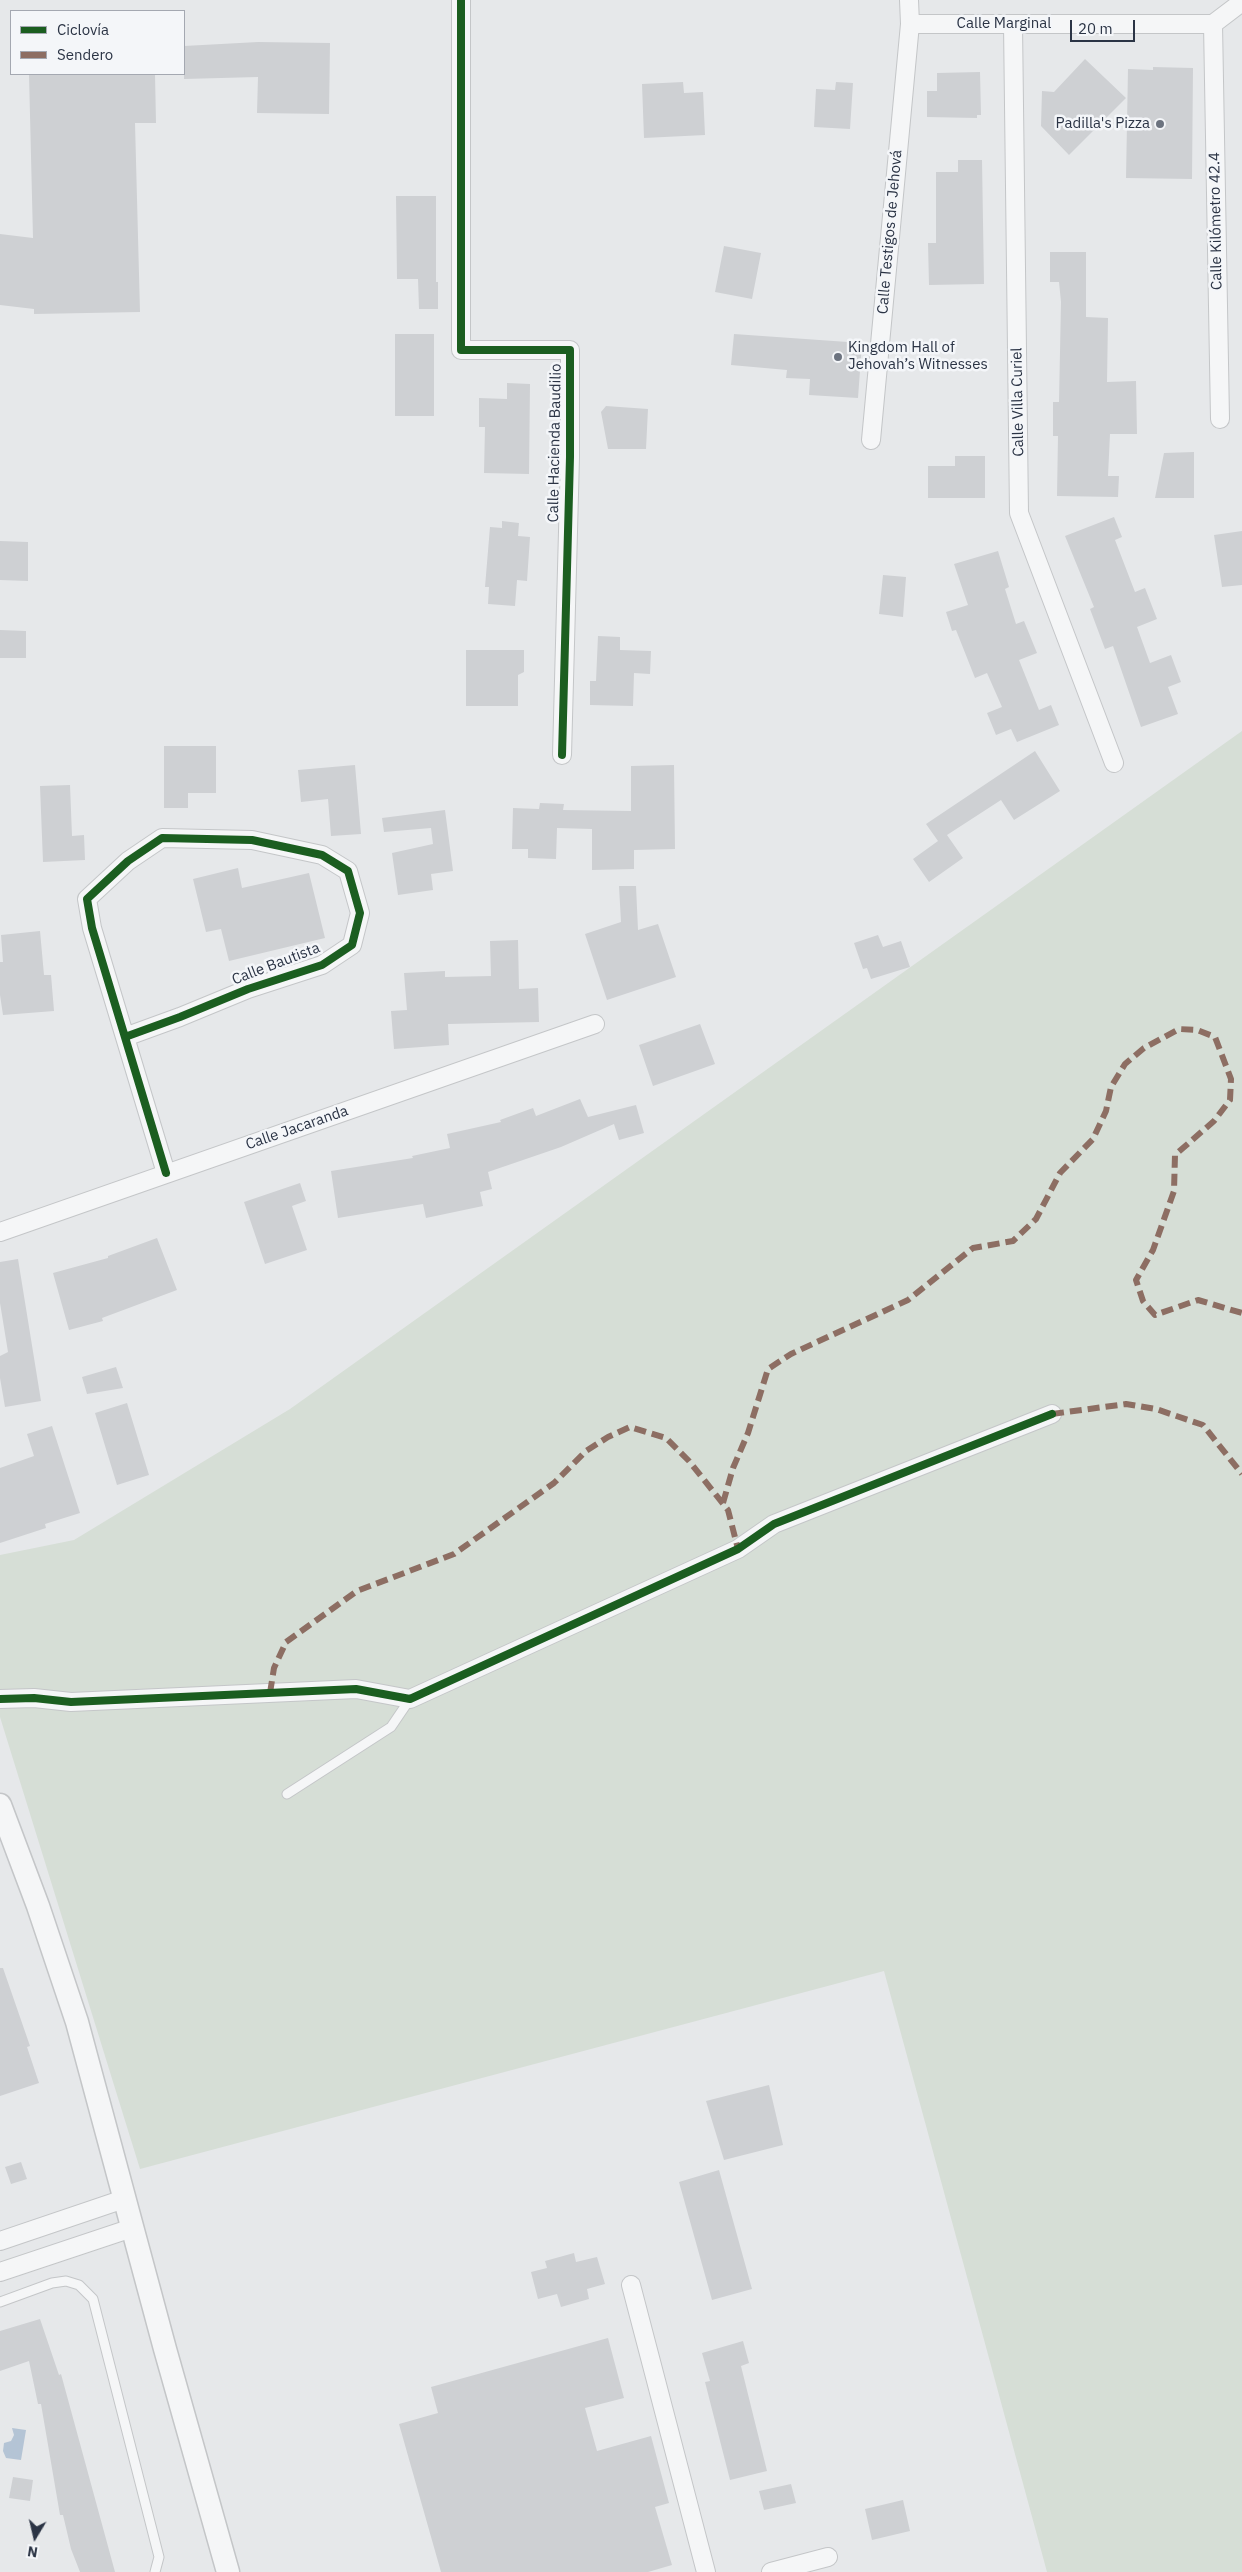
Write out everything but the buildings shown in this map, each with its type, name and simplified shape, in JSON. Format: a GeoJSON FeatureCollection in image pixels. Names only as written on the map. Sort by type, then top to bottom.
{"type":"FeatureCollection","features":[{"type":"Feature","properties":{"kind":"street","name":"Calle Hacienda Baudilio"},"geometry":{"type":"LineString","coordinates":[[461,0],[461,350],[570,350],[570,457],[562,755]]}},
{"type":"Feature","properties":{"kind":"street","name":"Calle Testigos de Jehová"},"geometry":{"type":"LineString","coordinates":[[871,440],[910,24],[909,0]]}},
{"type":"Feature","properties":{"kind":"street"},"geometry":{"type":"LineString","coordinates":[[1213,24],[1242,2]]}},
{"type":"Feature","properties":{"kind":"street","name":"Calle Marginal"},"geometry":{"type":"LineString","coordinates":[[910,24],[1213,24]]}},
{"type":"Feature","properties":{"kind":"street","name":"Calle Villa Curiel"},"geometry":{"type":"LineString","coordinates":[[1013,24],[1019,513],[1114,763]]}},
{"type":"Feature","properties":{"kind":"street","name":"Calle Kilómetro 42.4"},"geometry":{"type":"LineString","coordinates":[[1213,24],[1220,419]]}},
{"type":"Feature","properties":{"kind":"street","name":"Calle Bautista"},"geometry":{"type":"LineString","coordinates":[[126,1037],[248,989],[322,965],[352,945],[360,913],[348,871],[322,855],[252,840],[162,838],[128,861],[87,899],[92,928],[166,1173]]}},
{"type":"Feature","properties":{"kind":"street","name":"Calle Jacaranda"},"geometry":{"type":"LineString","coordinates":[[0,1232],[595,1024]]}},
{"type":"Feature","properties":{"kind":"street"},"geometry":{"type":"LineString","coordinates":[[0,1699],[34,1698],[71,1702],[356,1690],[410,1700],[738,1548],[774,1524],[1052,1414]]}},
{"type":"Feature","properties":{"kind":"street"},"geometry":{"type":"LineString","coordinates":[[0,1805],[38,1906],[77,2022],[222,2567]]}},
{"type":"Feature","properties":{"kind":"street"},"geometry":{"type":"LineString","coordinates":[[0,2241],[124,2199]]}},
{"type":"Feature","properties":{"kind":"street"},"geometry":{"type":"LineString","coordinates":[[0,2272],[132,2228]]}},
{"type":"Feature","properties":{"kind":"street"},"geometry":{"type":"LineString","coordinates":[[631,2285],[706,2572]]}},
{"type":"Feature","properties":{"kind":"street"},"geometry":{"type":"LineString","coordinates":[[771,2572],[828,2557]]}},
{"type":"Feature","properties":{"kind":"lane"},"geometry":{"type":"LineString","coordinates":[[287,1794],[391,1727],[410,1700]]}},
{"type":"Feature","properties":{"kind":"lane"},"geometry":{"type":"LineString","coordinates":[[0,2302],[52,2283],[66,2281],[79,2285],[93,2299],[159,2557],[154,2572]]}},
{"type":"Feature","properties":{"kind":"shaded area"},"geometry":{"type":"Polygon","coordinates":[[[1242,731],[1242,2572],[1047,2572],[884,1971],[140,2169],[0,1717],[0,1555],[74,1540],[290,1409],[1242,731]]]}},
{"type":"Feature","properties":{"kind":"water"},"geometry":{"type":"Polygon","coordinates":[[[12,2428],[26,2430],[21,2460],[6,2458],[3,2451],[4,2443],[11,2441],[14,2435],[12,2428]]]}},
{"type":"Feature","properties":{"kind":"marked path"},"geometry":{"type":"LineString","coordinates":[[723,1503],[733,1468],[748,1433],[768,1369],[791,1354],[908,1300],[973,1248],[1013,1241],[1036,1219],[1060,1173],[1093,1139],[1106,1111],[1111,1087],[1125,1064],[1144,1048],[1179,1029],[1197,1030],[1215,1037],[1231,1079],[1230,1100],[1214,1121],[1175,1155],[1174,1191],[1153,1250],[1136,1280],[1143,1301],[1155,1315],[1198,1300],[1242,1313]]}},
{"type":"Feature","properties":{"kind":"marked path"},"geometry":{"type":"LineString","coordinates":[[1052,1414],[1126,1404],[1156,1409],[1203,1425],[1242,1474]]}},
{"type":"Feature","properties":{"kind":"marked path"},"geometry":{"type":"LineString","coordinates":[[270,1693],[274,1668],[286,1642],[357,1591],[454,1554],[554,1483],[586,1451],[608,1437],[630,1427],[666,1438],[689,1461],[728,1510],[738,1549]]}},
{"type":"Feature","properties":{"kind":"cycle path"},"geometry":{"type":"LineString","coordinates":[[461,0],[461,350],[570,350],[570,457],[562,755]]}},
{"type":"Feature","properties":{"kind":"cycle path"},"geometry":{"type":"LineString","coordinates":[[125,1037],[248,989],[322,965],[352,945],[360,913],[348,871],[322,855],[252,840],[162,838],[128,861],[87,899],[92,928],[166,1173]]}},
{"type":"Feature","properties":{"kind":"cycle path"},"geometry":{"type":"LineString","coordinates":[[0,1699],[34,1698],[71,1702],[356,1689],[410,1699],[738,1549],[774,1524],[1052,1414]]}},
{"type":"Feature","properties":{"kind":"place","name":"Padilla's Pizza"},"geometry":{"type":"Point","coordinates":[1160,124]}},
{"type":"Feature","properties":{"kind":"place","name":"Kingdom Hall of Jehovah’s Witnesses"},"geometry":{"type":"Point","coordinates":[838,357]}}]}
